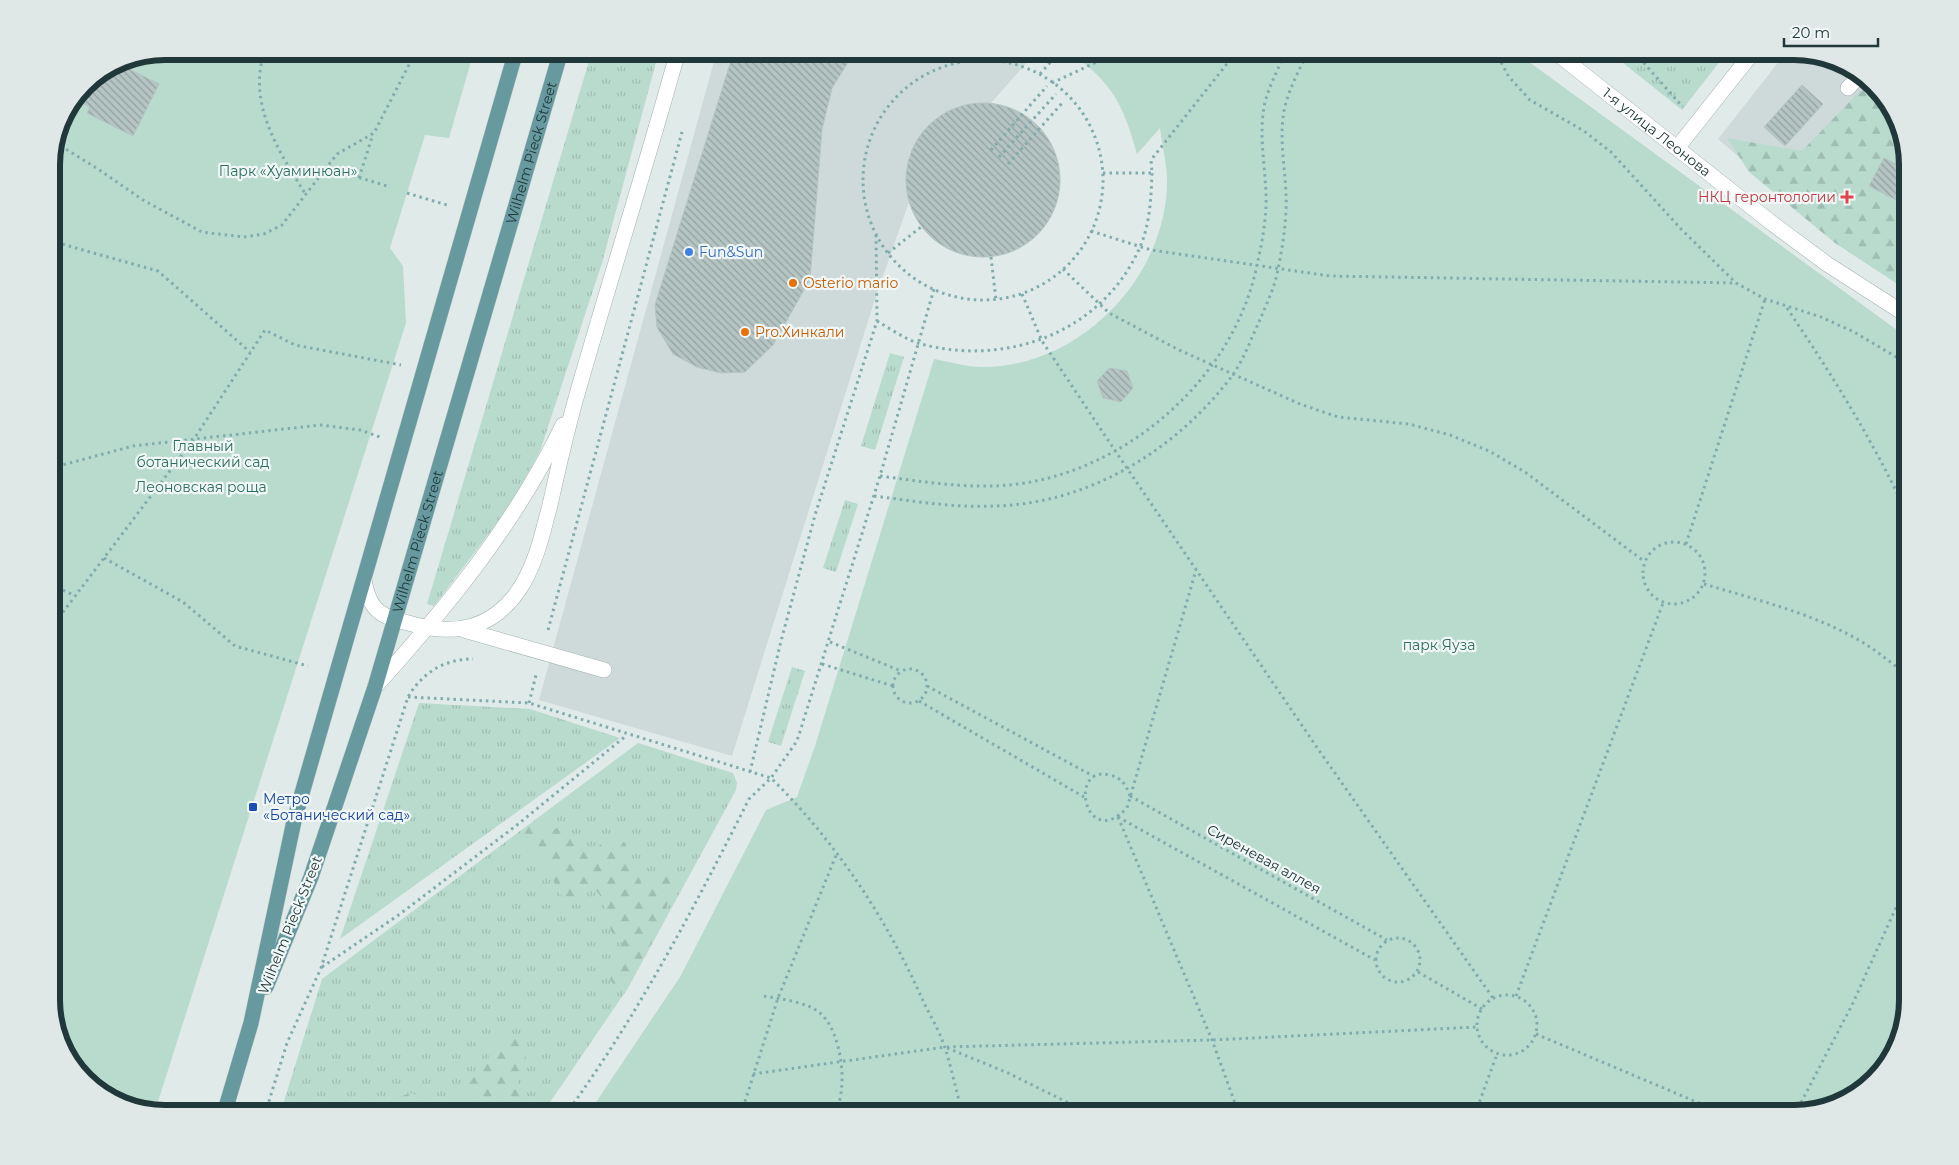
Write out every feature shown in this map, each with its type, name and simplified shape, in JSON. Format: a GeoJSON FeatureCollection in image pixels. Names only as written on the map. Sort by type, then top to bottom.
{"type":"FeatureCollection","features":[{"type":"Feature","properties":{"kind":"main road","name":"Wilhelm Pieck Street"},"geometry":{"type":"LineString","coordinates":[[227,1105],[251,1023],[294,821],[513,60]]}},
{"type":"Feature","properties":{"kind":"main road","name":"Wilhelm Pieck Street"},"geometry":{"type":"LineString","coordinates":[[251,1023],[311,877],[375,687],[558,60]]}},
{"type":"Feature","properties":{"kind":"street"},"geometry":{"type":"LineString","coordinates":[[464,630],[495,616],[518,591],[537,557],[576,399],[642,180],[675,60]]}},
{"type":"Feature","properties":{"kind":"street","name":"1-я улица Леонова"},"geometry":{"type":"LineString","coordinates":[[1565,60],[1827,264],[1899,310]]}},
{"type":"Feature","properties":{"kind":"street"},"geometry":{"type":"LineString","coordinates":[[1677,148],[1747,60]]}},
{"type":"Feature","properties":{"kind":"street"},"geometry":{"type":"LineString","coordinates":[[1848,88],[1855,80]]}},
{"type":"Feature","properties":{"kind":"street"},"geometry":{"type":"LineString","coordinates":[[375,687],[428,629],[503,530],[548,456],[576,399]]}},
{"type":"Feature","properties":{"kind":"street"},"geometry":{"type":"LineString","coordinates":[[364,580],[367,598],[376,611],[396,620],[428,629],[464,630],[604,670]]}},
{"type":"Feature","properties":{"kind":"path"},"geometry":{"type":"LineString","coordinates":[[262,60],[260,97],[275,144],[306,195]]}},
{"type":"Feature","properties":{"kind":"path"},"geometry":{"type":"LineString","coordinates":[[359,178],[374,133],[411,60]]}},
{"type":"Feature","properties":{"kind":"path"},"geometry":{"type":"LineString","coordinates":[[1040,74],[1052,60]]}},
{"type":"Feature","properties":{"kind":"path"},"geometry":{"type":"LineString","coordinates":[[1052,83],[1101,60]]}},
{"type":"Feature","properties":{"kind":"path"},"geometry":{"type":"LineString","coordinates":[[877,321],[919,343],[950,350],[988,351],[1042,341],[1070,328],[1099,305],[1122,279],[1140,247],[1150,208],[1151,160],[1230,60]]}},
{"type":"Feature","properties":{"kind":"path"},"geometry":{"type":"LineString","coordinates":[[880,476],[946,485],[994,486],[1057,475],[1082,468],[1116,452],[1166,417],[1193,389],[1212,364],[1236,324],[1257,266],[1266,195],[1262,161],[1264,108],[1271,82],[1282,60]]}},
{"type":"Feature","properties":{"kind":"path"},"geometry":{"type":"LineString","coordinates":[[874,496],[944,505],[995,506],[1045,500],[1089,488],[1128,469],[1180,432],[1233,375],[1268,301],[1278,270],[1286,195],[1282,160],[1284,112],[1290,89],[1304,60]]}},
{"type":"Feature","properties":{"kind":"path"},"geometry":{"type":"LineString","coordinates":[[1500,60],[1509,77],[1530,100],[1584,131],[1612,152],[1681,229],[1736,283],[1786,308],[1821,317],[1846,328],[1899,359]]}},
{"type":"Feature","properties":{"kind":"path"},"geometry":{"type":"LineString","coordinates":[[1643,60],[1685,109]]}},
{"type":"Feature","properties":{"kind":"path"},"geometry":{"type":"LineString","coordinates":[[971,61],[995,61],[1040,74],[1076,104],[1089,123],[1098,145],[1103,173],[1103,192],[1098,214],[1091,231],[1076,256],[1041,286],[1022,294],[996,300],[971,300],[947,295],[904,271],[876,234],[868,214],[863,189],[864,166],[869,142],[877,123],[891,103],[926,74],[948,65],[971,61]]}},
{"type":"Feature","properties":{"kind":"path"},"geometry":{"type":"LineString","coordinates":[[991,150],[1047,86]]}},
{"type":"Feature","properties":{"kind":"path"},"geometry":{"type":"LineString","coordinates":[[999,157],[1056,94]]}},
{"type":"Feature","properties":{"kind":"path"},"geometry":{"type":"LineString","coordinates":[[1008,164],[1064,101]]}},
{"type":"Feature","properties":{"kind":"path"},"geometry":{"type":"LineString","coordinates":[[529,703],[685,122]]}},
{"type":"Feature","properties":{"kind":"path"},"geometry":{"type":"LineString","coordinates":[[62,147],[98,169],[143,200],[202,232],[244,237],[264,234],[282,225],[338,154],[374,133]]}},
{"type":"Feature","properties":{"kind":"path"},"geometry":{"type":"LineString","coordinates":[[328,168],[386,186]]}},
{"type":"Feature","properties":{"kind":"path"},"geometry":{"type":"LineString","coordinates":[[1103,173],[1152,173]]}},
{"type":"Feature","properties":{"kind":"path"},"geometry":{"type":"LineString","coordinates":[[407,193],[448,205]]}},
{"type":"Feature","properties":{"kind":"path"},"geometry":{"type":"LineString","coordinates":[[888,252],[921,227]]}},
{"type":"Feature","properties":{"kind":"path"},"geometry":{"type":"LineString","coordinates":[[1091,231],[1140,247],[1278,270],[1330,276],[1736,283]]}},
{"type":"Feature","properties":{"kind":"path"},"geometry":{"type":"LineString","coordinates":[[750,772],[781,641],[815,515],[877,321],[876,234]]}},
{"type":"Feature","properties":{"kind":"path"},"geometry":{"type":"LineString","coordinates":[[60,242],[158,271],[250,352]]}},
{"type":"Feature","properties":{"kind":"path"},"geometry":{"type":"LineString","coordinates":[[992,257],[996,300]]}},
{"type":"Feature","properties":{"kind":"path"},"geometry":{"type":"LineString","coordinates":[[1063,269],[1099,305],[1146,333],[1233,375],[1300,404],[1338,417],[1409,424],[1450,435],[1489,451],[1525,472],[1645,562]]}},
{"type":"Feature","properties":{"kind":"path"},"geometry":{"type":"LineString","coordinates":[[572,1105],[612,1048],[644,996],[749,799],[770,778],[797,741],[830,642],[934,289]]}},
{"type":"Feature","properties":{"kind":"path"},"geometry":{"type":"LineString","coordinates":[[1022,294],[1042,341],[1116,452],[1493,998]]}},
{"type":"Feature","properties":{"kind":"path"},"geometry":{"type":"LineString","coordinates":[[1686,544],[1765,299]]}},
{"type":"Feature","properties":{"kind":"path"},"geometry":{"type":"LineString","coordinates":[[1786,308],[1834,379],[1875,447],[1899,497]]}},
{"type":"Feature","properties":{"kind":"path"},"geometry":{"type":"LineString","coordinates":[[60,617],[194,439],[265,330],[295,346],[401,365]]}},
{"type":"Feature","properties":{"kind":"path"},"geometry":{"type":"LineString","coordinates":[[60,466],[133,446],[320,424],[360,430],[380,437]]}},
{"type":"Feature","properties":{"kind":"path"},"geometry":{"type":"LineString","coordinates":[[1669,542],[1686,544],[1699,553],[1706,568],[1704,584],[1695,597],[1680,604],[1664,603],[1650,593],[1644,579],[1645,562],[1654,549],[1669,542]]}},
{"type":"Feature","properties":{"kind":"path"},"geometry":{"type":"LineString","coordinates":[[104,558],[183,602],[235,646],[308,666]]}},
{"type":"Feature","properties":{"kind":"path"},"geometry":{"type":"LineString","coordinates":[[1130,796],[1126,785],[1118,777],[1106,774],[1095,777],[1086,786],[1084,797],[1087,808],[1095,817],[1107,820],[1118,817],[1127,808],[1196,570]]}},
{"type":"Feature","properties":{"kind":"path"},"geometry":{"type":"LineString","coordinates":[[1704,584],[1798,614],[1836,629],[1870,647],[1899,668]]}},
{"type":"Feature","properties":{"kind":"path"},"geometry":{"type":"LineString","coordinates":[[60,589],[76,596]]}},
{"type":"Feature","properties":{"kind":"path"},"geometry":{"type":"LineString","coordinates":[[1516,996],[1664,603]]}},
{"type":"Feature","properties":{"kind":"path"},"geometry":{"type":"LineString","coordinates":[[830,642],[901,671],[910,669],[918,671],[925,677],[927,686],[925,694],[919,701],[910,703],[902,701],[895,695],[893,686],[895,678],[901,671]]}},
{"type":"Feature","properties":{"kind":"path"},"geometry":{"type":"LineString","coordinates":[[268,1105],[287,1043],[321,968],[408,697],[415,685],[427,673],[447,662],[481,659]]}},
{"type":"Feature","properties":{"kind":"path"},"geometry":{"type":"LineString","coordinates":[[822,664],[893,686]]}},
{"type":"Feature","properties":{"kind":"path"},"geometry":{"type":"LineString","coordinates":[[527,675],[536,678]]}},
{"type":"Feature","properties":{"kind":"path"},"geometry":{"type":"LineString","coordinates":[[927,686],[1095,777]]}},
{"type":"Feature","properties":{"kind":"path"},"geometry":{"type":"LineString","coordinates":[[408,697],[529,703],[770,778],[792,799],[837,853],[886,926],[908,964],[945,1047],[961,1105]]}},
{"type":"Feature","properties":{"kind":"path"},"geometry":{"type":"LineString","coordinates":[[919,701],[1084,797]]}},
{"type":"Feature","properties":{"kind":"path"},"geometry":{"type":"LineString","coordinates":[[321,968],[400,914],[517,825],[627,734]]}},
{"type":"Feature","properties":{"kind":"path","name":"Сиреневая аллея"},"geometry":{"type":"LineString","coordinates":[[1130,796],[1387,940]]}},
{"type":"Feature","properties":{"kind":"path"},"geometry":{"type":"LineString","coordinates":[[1118,817],[1375,960]]}},
{"type":"Feature","properties":{"kind":"path"},"geometry":{"type":"LineString","coordinates":[[1118,817],[1212,1040],[1236,1105]]}},
{"type":"Feature","properties":{"kind":"path"},"geometry":{"type":"LineString","coordinates":[[744,1105],[778,998],[837,853]]}},
{"type":"Feature","properties":{"kind":"path"},"geometry":{"type":"LineString","coordinates":[[1800,1105],[1852,1005],[1899,901]]}},
{"type":"Feature","properties":{"kind":"path"},"geometry":{"type":"LineString","coordinates":[[1399,938],[1410,941],[1418,950],[1421,961],[1418,972],[1409,981],[1398,983],[1386,980],[1378,972],[1375,960],[1379,948],[1387,940],[1399,938]]}},
{"type":"Feature","properties":{"kind":"path"},"geometry":{"type":"LineString","coordinates":[[1418,972],[1482,1009]]}},
{"type":"Feature","properties":{"kind":"path"},"geometry":{"type":"LineString","coordinates":[[1505,995],[1516,996],[1527,1002],[1534,1012],[1537,1023],[1536,1034],[1530,1044],[1520,1052],[1509,1055],[1497,1054],[1487,1048],[1480,1039],[1477,1027],[1482,1009],[1493,998],[1505,995]]}},
{"type":"Feature","properties":{"kind":"path"},"geometry":{"type":"LineString","coordinates":[[764,996],[799,1003],[822,1014],[836,1039],[842,1062],[842,1081],[836,1105]]}},
{"type":"Feature","properties":{"kind":"path"},"geometry":{"type":"LineString","coordinates":[[753,1074],[945,1047],[1212,1040],[1477,1027]]}},
{"type":"Feature","properties":{"kind":"path"},"geometry":{"type":"LineString","coordinates":[[1536,1034],[1704,1105]]}},
{"type":"Feature","properties":{"kind":"path"},"geometry":{"type":"LineString","coordinates":[[945,1047],[1008,1073],[1073,1105]]}},
{"type":"Feature","properties":{"kind":"path"},"geometry":{"type":"LineString","coordinates":[[1478,1105],[1497,1054]]}},
{"type":"Feature","properties":{"kind":"shaded area"},"geometry":{"type":"Polygon","coordinates":[[[714,60],[1029,60],[991,103],[960,106],[934,120],[924,130],[909,155],[906,171],[909,202],[874,302],[732,756],[539,700],[714,60]]]}},
{"type":"Feature","properties":{"kind":"shaded area","name":"НКЦ геронтологии"},"geometry":{"type":"Polygon","coordinates":[[[1780,60],[1808,61],[1834,68],[1847,74],[1877,101],[1888,118],[1893,131],[1897,144],[1899,167],[1834,238],[1718,139],[1780,60]]]}},
{"type":"Feature","properties":{"kind":"green space","name":"Главный ботанический сад"},"geometry":{"type":"Polygon","coordinates":[[[471,60],[449,138],[425,135],[390,248],[403,266],[406,323],[157,1104],[125,1097],[101,1083],[74,1053],[64,1028],[60,1007],[60,158],[68,125],[78,106],[96,86],[112,74],[137,64],[151,61],[471,60]]]}},
{"type":"Feature","properties":{"kind":"green space"},"geometry":{"type":"Polygon","coordinates":[[[589,60],[657,60],[602,263],[540,451],[515,496],[494,527],[434,606],[427,604],[589,60]]]}},
{"type":"Feature","properties":{"kind":"green space","name":"парк Яуза"},"geometry":{"type":"Polygon","coordinates":[[[1080,60],[1526,60],[1899,331],[1899,1000],[1895,1028],[1885,1053],[1858,1083],[1834,1097],[1808,1104],[1795,1105],[594,1105],[680,977],[766,810],[797,797],[815,746],[934,359],[983,367],[1019,363],[1053,351],[1084,333],[1111,310],[1134,282],[1152,251],[1163,217],[1167,181],[1160,128],[1137,154],[1121,108],[1107,85],[1080,60]]]}},
{"type":"Feature","properties":{"kind":"green space"},"geometry":{"type":"Polygon","coordinates":[[[1619,60],[1721,60],[1682,110],[1619,60]]]}},
{"type":"Feature","properties":{"kind":"green space","name":"НКЦ геронтологии"},"geometry":{"type":"Polygon","coordinates":[[[1866,89],[1881,106],[1888,118],[1897,144],[1899,158],[1899,285],[1835,243],[1749,172],[1727,138],[1802,151],[1857,94],[1866,89]]]}},
{"type":"Feature","properties":{"kind":"green space"},"geometry":{"type":"Polygon","coordinates":[[[890,353],[904,357],[875,450],[861,446],[890,353]]]}},
{"type":"Feature","properties":{"kind":"green space"},"geometry":{"type":"Polygon","coordinates":[[[845,500],[858,504],[836,572],[823,568],[845,500]]]}},
{"type":"Feature","properties":{"kind":"green space"},"geometry":{"type":"Polygon","coordinates":[[[792,667],[805,671],[781,746],[768,742],[792,667]]]}},
{"type":"Feature","properties":{"kind":"green space"},"geometry":{"type":"Polygon","coordinates":[[[419,703],[530,709],[620,738],[340,939],[419,703]]]}},
{"type":"Feature","properties":{"kind":"green space"},"geometry":{"type":"Polygon","coordinates":[[[638,743],[733,773],[737,783],[736,790],[628,988],[548,1105],[283,1105],[322,979],[638,743]]]}},
{"type":"Feature","properties":{"kind":"green space"},"geometry":{"type":"Polygon","coordinates":[[[535,822],[554,829],[561,827],[591,849],[598,848],[602,842],[618,835],[626,845],[628,859],[634,863],[642,886],[662,873],[667,874],[672,879],[672,892],[656,930],[637,968],[621,987],[612,983],[609,973],[618,962],[622,943],[611,931],[603,899],[593,887],[586,888],[576,899],[564,897],[558,892],[548,867],[530,849],[525,841],[525,830],[535,822]]]}},
{"type":"Feature","properties":{"kind":"green space"},"geometry":{"type":"Polygon","coordinates":[[[503,1037],[517,1039],[526,1050],[526,1063],[516,1085],[527,1105],[468,1105],[466,1101],[466,1087],[489,1058],[492,1045],[503,1037]]]}},
{"type":"Feature","properties":{"kind":"green space"},"geometry":{"type":"Polygon","coordinates":[[[411,1093],[423,1098],[431,1105],[345,1105],[359,1100],[384,1102],[411,1093]]]}},
{"type":"Feature","properties":{"kind":"building"},"geometry":{"type":"Polygon","coordinates":[[[731,60],[849,60],[832,88],[822,129],[810,279],[773,345],[745,372],[721,373],[697,367],[673,354],[657,327],[655,305],[731,60]]]}},
{"type":"Feature","properties":{"kind":"building"},"geometry":{"type":"Polygon","coordinates":[[[126,68],[159,84],[133,136],[87,113],[90,107],[81,102],[106,78],[126,68]]]}},
{"type":"Feature","properties":{"kind":"building"},"geometry":{"type":"Polygon","coordinates":[[[1802,85],[1823,104],[1785,146],[1764,127],[1802,85]]]}},
{"type":"Feature","properties":{"kind":"building"},"geometry":{"type":"Polygon","coordinates":[[[983,103],[1013,108],[1038,125],[1055,150],[1060,180],[1055,210],[1038,235],[1013,252],[983,257],[953,252],[928,235],[911,210],[906,180],[911,150],[928,125],[953,108],[983,103]]]}},
{"type":"Feature","properties":{"kind":"building"},"geometry":{"type":"Polygon","coordinates":[[[1884,158],[1899,166],[1899,201],[1869,186],[1884,158]]]}},
{"type":"Feature","properties":{"kind":"building"},"geometry":{"type":"Polygon","coordinates":[[[1109,368],[1127,371],[1133,388],[1121,402],[1103,398],[1097,381],[1109,368]]]}},
{"type":"Feature","properties":{"kind":"place","name":"НКЦ геронтологии"},"geometry":{"type":"Point","coordinates":[1847,197]}},
{"type":"Feature","properties":{"kind":"place","name":"Fun&Sun"},"geometry":{"type":"Point","coordinates":[689,252]}},
{"type":"Feature","properties":{"kind":"place","name":"Osterio mario"},"geometry":{"type":"Point","coordinates":[793,283]}},
{"type":"Feature","properties":{"kind":"place","name":"Pro.Хинкали"},"geometry":{"type":"Point","coordinates":[745,332]}},
{"type":"Feature","properties":{"kind":"place","name":"Метро «Ботанический сад»"},"geometry":{"type":"Point","coordinates":[253,807]}},
{"type":"Feature","properties":{"kind":"park label","name":"Парк «Хуаминюан»"},"geometry":{"type":"Point","coordinates":[288,171]}},
{"type":"Feature","properties":{"kind":"park label","name":"Леоновская роща"},"geometry":{"type":"Point","coordinates":[201,487]}}]}
